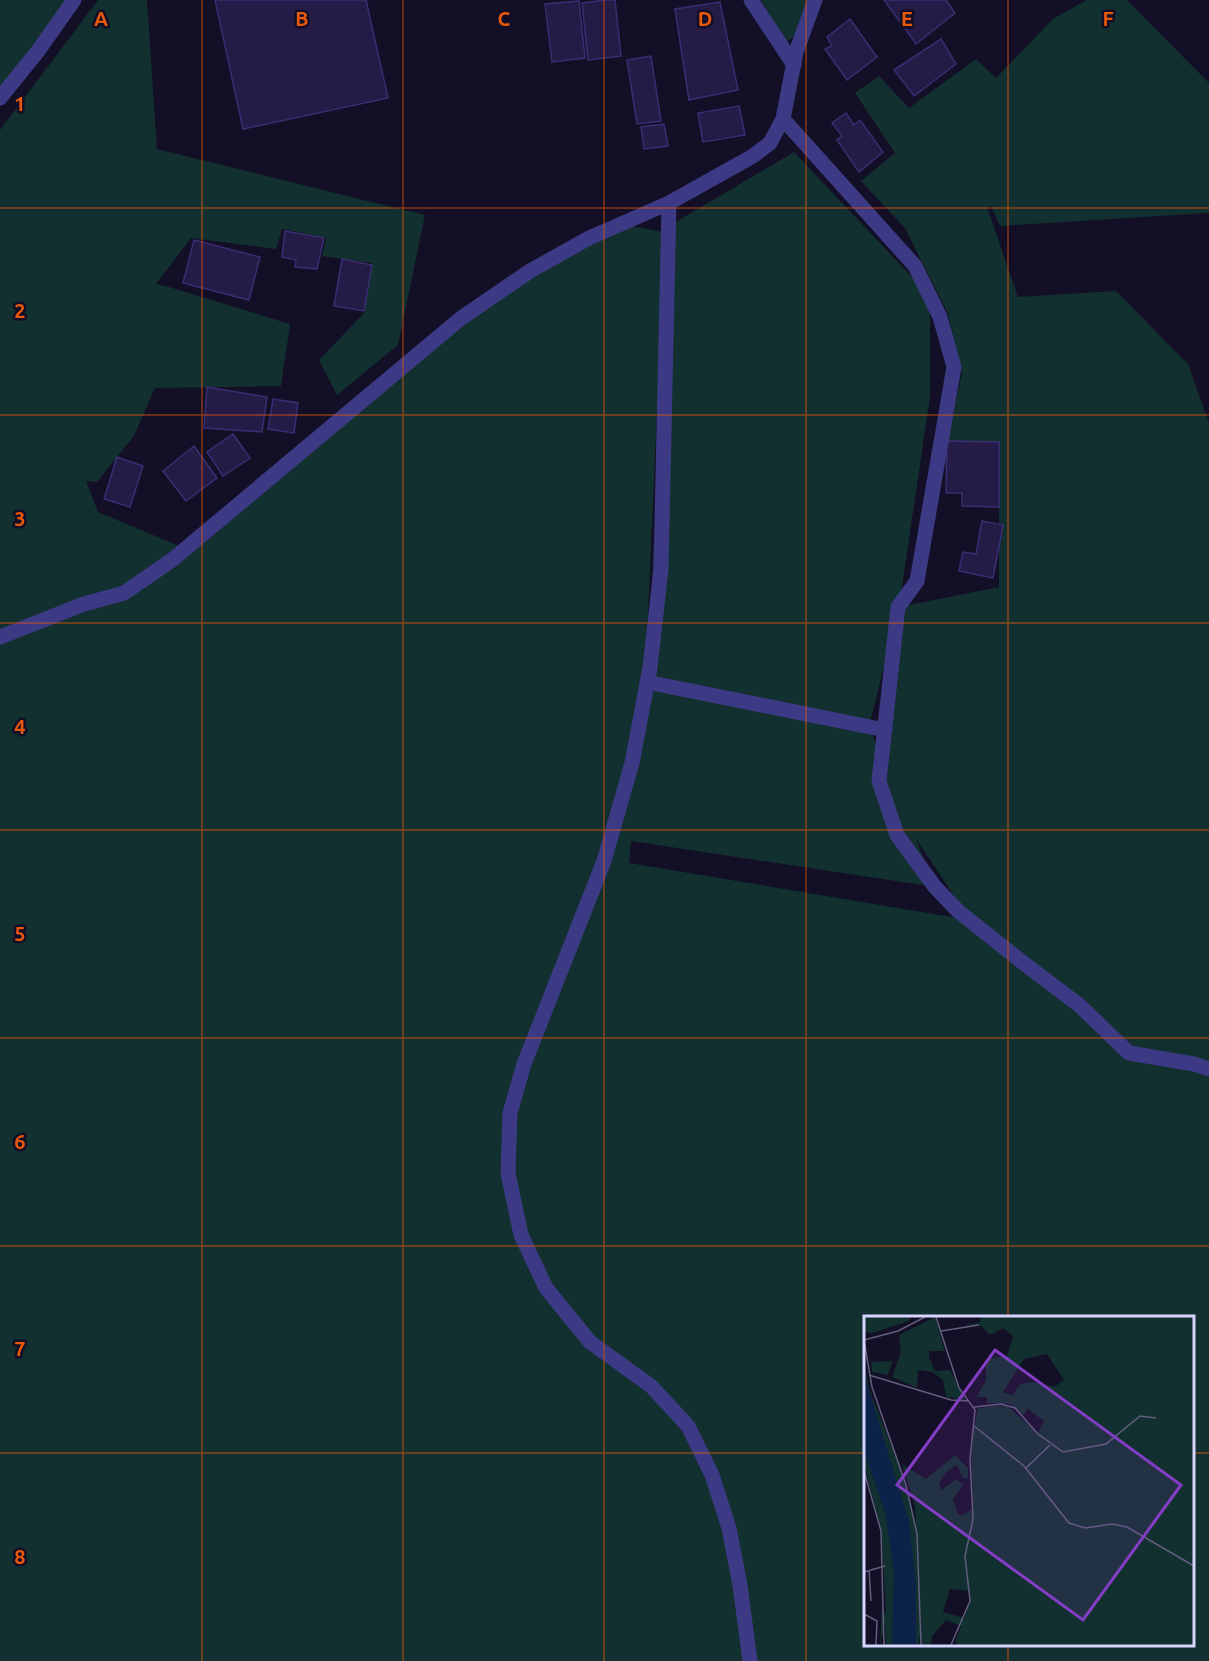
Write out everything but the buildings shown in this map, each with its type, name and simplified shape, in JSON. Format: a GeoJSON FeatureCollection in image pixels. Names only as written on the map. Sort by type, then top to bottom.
{"type":"FeatureCollection","features":[{"type":"Feature","properties":{"kind":"street"},"geometry":{"type":"LineString","coordinates":[[0,98],[38,51],[74,0]]}},
{"type":"Feature","properties":{"kind":"street"},"geometry":{"type":"LineString","coordinates":[[751,0],[794,65]]}},
{"type":"Feature","properties":{"kind":"street"},"geometry":{"type":"LineString","coordinates":[[0,637],[84,604],[124,593],[172,560],[460,319],[530,271],[589,238],[669,203],[753,156],[770,143],[783,119],[796,52],[815,0]]}},
{"type":"Feature","properties":{"kind":"street"},"geometry":{"type":"LineString","coordinates":[[783,119],[915,266],[940,316],[954,367],[917,581],[898,608],[879,781],[897,835],[935,887],[958,911],[1079,1005],[1129,1053],[1194,1064],[1209,1069]]}},
{"type":"Feature","properties":{"kind":"street"},"geometry":{"type":"LineString","coordinates":[[669,203],[661,569],[650,668],[632,763],[604,861],[524,1064],[510,1113],[508,1173],[521,1235],[546,1288],[590,1341],[651,1386],[688,1426],[712,1475],[729,1528],[740,1585],[750,1661]]}},
{"type":"Feature","properties":{"kind":"street"},"geometry":{"type":"LineString","coordinates":[[647,682],[885,730]]}},
{"type":"Feature","properties":{"kind":"green space"},"geometry":{"type":"Polygon","coordinates":[[[0,0],[74,0],[0,89],[0,0]]]}},
{"type":"Feature","properties":{"kind":"green space"},"geometry":{"type":"Polygon","coordinates":[[[98,0],[147,0],[157,149],[425,215],[398,345],[337,395],[319,360],[364,313],[372,263],[322,256],[326,238],[282,229],[276,249],[191,238],[156,284],[290,324],[281,386],[155,388],[134,436],[97,482],[86,481],[98,512],[184,548],[443,340],[559,259],[630,226],[665,232],[645,683],[647,682],[669,226],[794,152],[930,296],[930,397],[899,607],[999,587],[999,442],[947,441],[962,373],[948,314],[905,228],[861,181],[895,153],[855,93],[879,76],[909,108],[976,59],[996,78],[1054,18],[1087,0],[1127,0],[1209,83],[1209,213],[1000,226],[991,206],[987,207],[1018,297],[1116,291],[1188,364],[1209,423],[1209,1661],[0,1661],[0,130],[98,0]],[[897,614],[869,727],[881,755],[897,614]],[[915,837],[935,887],[631,841],[629,863],[970,920],[915,837]]]}},
{"type":"Feature","properties":{"kind":"green space"},"geometry":{"type":"Polygon","coordinates":[[[761,0],[815,0],[800,33],[786,42],[761,0]]]}}]}
